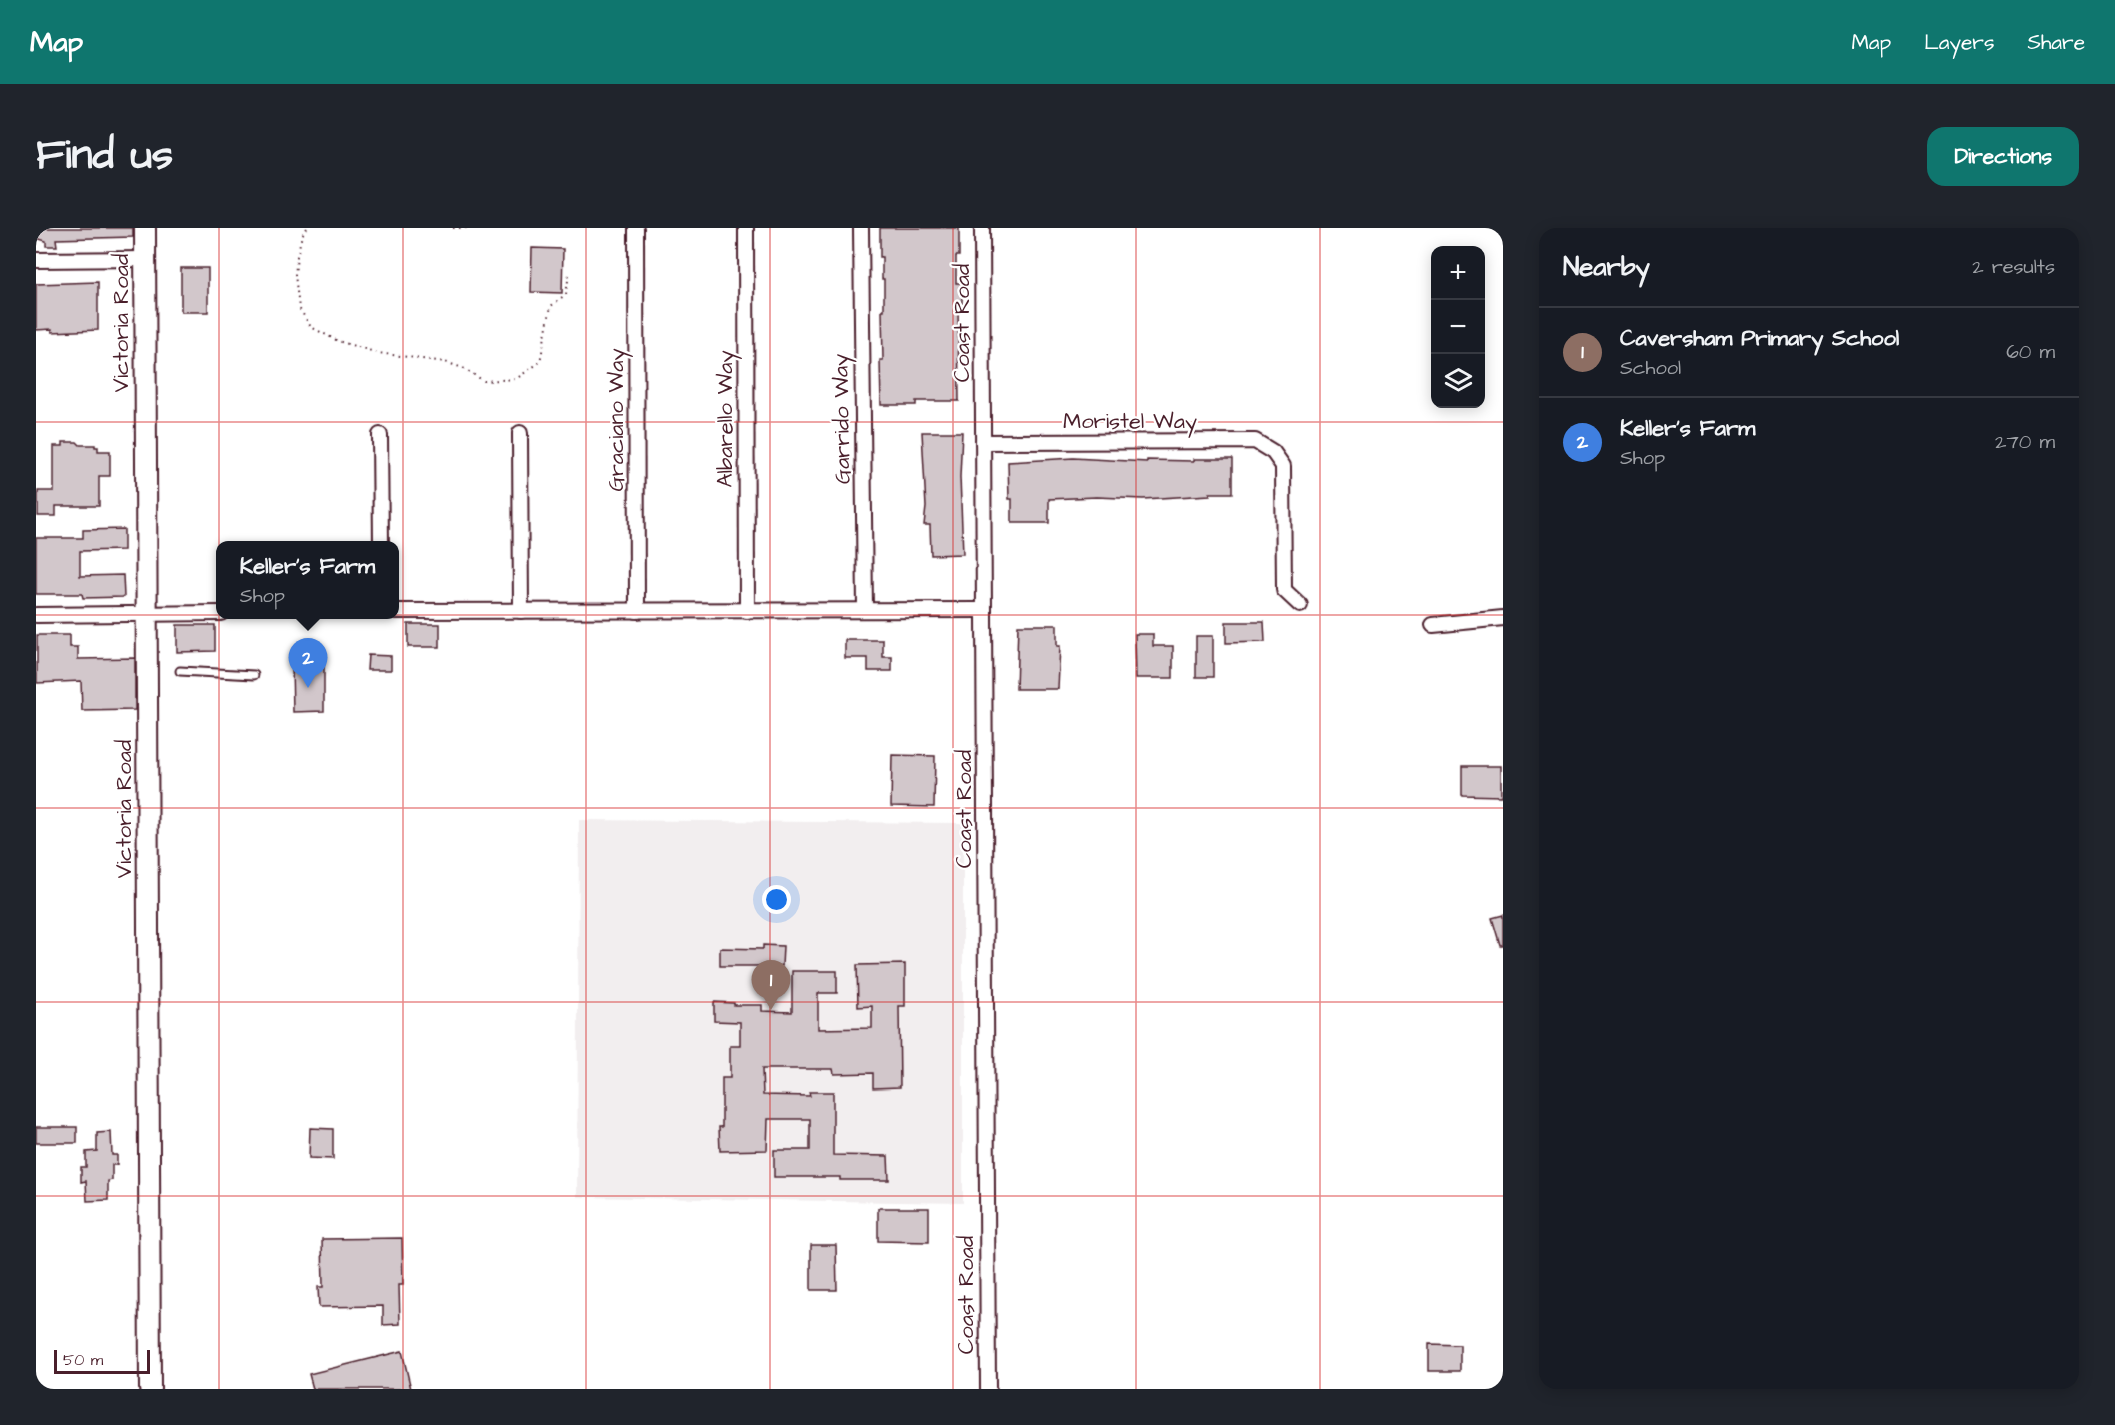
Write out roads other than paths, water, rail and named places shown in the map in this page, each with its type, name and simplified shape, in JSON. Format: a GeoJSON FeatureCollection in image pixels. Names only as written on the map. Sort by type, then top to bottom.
{"type":"FeatureCollection","features":[{"type":"Feature","properties":{"kind":"street","name":"Victoria Road"},"geometry":{"type":"LineString","coordinates":[[145,228],[150,1389]]}},
{"type":"Feature","properties":{"kind":"street","name":"Graciano Way"},"geometry":{"type":"LineString","coordinates":[[636,228],[637,611]]}},
{"type":"Feature","properties":{"kind":"street","name":"Albarello Way"},"geometry":{"type":"LineString","coordinates":[[746,228],[747,610]]}},
{"type":"Feature","properties":{"kind":"street","name":"Garrido Way"},"geometry":{"type":"LineString","coordinates":[[861,228],[864,610]]}},
{"type":"Feature","properties":{"kind":"street","name":"Coast Road"},"geometry":{"type":"LineString","coordinates":[[982,228],[988,1389]]}},
{"type":"Feature","properties":{"kind":"street"},"geometry":{"type":"LineString","coordinates":[[36,260],[145,259]]}},
{"type":"Feature","properties":{"kind":"street"},"geometry":{"type":"LineString","coordinates":[[520,433],[520,611]]}},
{"type":"Feature","properties":{"kind":"street"},"geometry":{"type":"LineString","coordinates":[[380,435],[381,541]]}},
{"type":"Feature","properties":{"kind":"street","name":"Moristel Way"},"geometry":{"type":"LineString","coordinates":[[983,442],[1256,441],[1273,452],[1283,466],[1284,590],[1300,604]]}},
{"type":"Feature","properties":{"kind":"street"},"geometry":{"type":"LineString","coordinates":[[399,611],[984,610]]}},
{"type":"Feature","properties":{"kind":"street"},"geometry":{"type":"LineString","coordinates":[[36,615],[216,613]]}},
{"type":"Feature","properties":{"kind":"street"},"geometry":{"type":"LineString","coordinates":[[1433,625],[1503,618]]}},
{"type":"Feature","properties":{"kind":"lane"},"geometry":{"type":"LineString","coordinates":[[180,671],[254,675]]}},
{"type":"Feature","properties":{"kind":"place","name":"Keller’s Farm"},"geometry":{"type":"Point","coordinates":[308,688]}},
{"type":"Feature","properties":{"kind":"place","name":"Caversham Primary School"},"geometry":{"type":"Point","coordinates":[771,1010]}}]}
